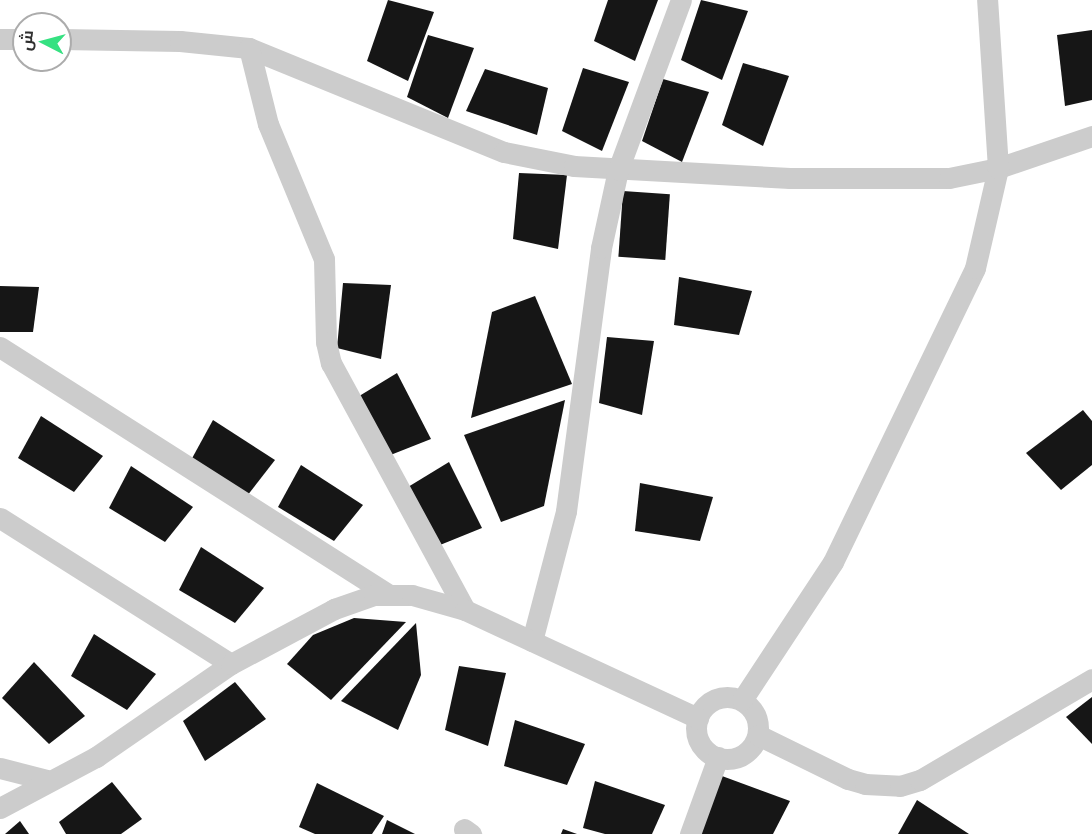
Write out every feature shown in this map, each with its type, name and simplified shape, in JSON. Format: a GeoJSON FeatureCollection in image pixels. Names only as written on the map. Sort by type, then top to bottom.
{"type":"FeatureCollection","features":[{"type":"Feature","properties":{"kind":"street"},"geometry":{"type":"LineString","coordinates":[[532,641],[566,511],[601,249],[618,170],[681,0]]}},
{"type":"Feature","properties":{"kind":"street"},"geometry":{"type":"LineString","coordinates":[[742,700],[810,601],[874,482],[975,268],[998,168],[987,0]]}},
{"type":"Feature","properties":{"kind":"street"},"geometry":{"type":"LineString","coordinates":[[72,39],[180,41],[249,48],[504,152],[538,161],[618,170],[790,178],[937,178],[998,168],[1092,136]]}},
{"type":"Feature","properties":{"kind":"street"},"geometry":{"type":"LineString","coordinates":[[249,48],[268,124],[324,259],[326,342],[331,363],[465,610]]}},
{"type":"Feature","properties":{"kind":"street"},"geometry":{"type":"LineString","coordinates":[[0,347],[388,594]]}},
{"type":"Feature","properties":{"kind":"street"},"geometry":{"type":"LineString","coordinates":[[0,518],[231,664]]}},
{"type":"Feature","properties":{"kind":"street"},"geometry":{"type":"LineString","coordinates":[[0,808],[47,780],[96,757],[231,664],[334,609],[388,594],[422,598],[465,610],[698,718]]}},
{"type":"Feature","properties":{"kind":"street"},"geometry":{"type":"LineString","coordinates":[[758,735],[848,779],[884,787],[900,786],[920,780],[1092,679]]}},
{"type":"Feature","properties":{"kind":"street"},"geometry":{"type":"LineString","coordinates":[[732,697],[742,700],[756,715],[758,735],[747,752],[738,757],[718,758],[701,745],[698,718],[713,700],[732,697]]}},
{"type":"Feature","properties":{"kind":"street"},"geometry":{"type":"LineString","coordinates":[[690,834],[718,758]]}},
{"type":"Feature","properties":{"kind":"street"},"geometry":{"type":"LineString","coordinates":[[0,768],[47,780]]}},
{"type":"Feature","properties":{"kind":"building"},"geometry":{"type":"Polygon","coordinates":[[[388,0],[434,12],[408,81],[367,61],[388,0]]]}},
{"type":"Feature","properties":{"kind":"building"},"geometry":{"type":"Polygon","coordinates":[[[608,0],[658,0],[635,61],[594,41],[608,0]]]}},
{"type":"Feature","properties":{"kind":"building"},"geometry":{"type":"Polygon","coordinates":[[[701,0],[748,11],[722,80],[681,60],[701,0]]]}},
{"type":"Feature","properties":{"kind":"building"},"geometry":{"type":"Polygon","coordinates":[[[1092,30],[1092,100],[1065,106],[1057,35],[1092,30]]]}},
{"type":"Feature","properties":{"kind":"building"},"geometry":{"type":"Polygon","coordinates":[[[428,35],[474,48],[448,118],[407,97],[428,35]]]}},
{"type":"Feature","properties":{"kind":"building"},"geometry":{"type":"Polygon","coordinates":[[[743,63],[789,76],[763,146],[722,125],[743,63]]]}},
{"type":"Feature","properties":{"kind":"building"},"geometry":{"type":"Polygon","coordinates":[[[583,68],[629,82],[602,151],[562,131],[583,68]]]}},
{"type":"Feature","properties":{"kind":"building"},"geometry":{"type":"Polygon","coordinates":[[[485,69],[548,88],[537,135],[466,111],[485,69]]]}},
{"type":"Feature","properties":{"kind":"building"},"geometry":{"type":"Polygon","coordinates":[[[663,79],[709,92],[682,162],[642,141],[663,79]]]}},
{"type":"Feature","properties":{"kind":"building"},"geometry":{"type":"Polygon","coordinates":[[[519,173],[567,175],[558,249],[513,239],[519,173]]]}},
{"type":"Feature","properties":{"kind":"building"},"geometry":{"type":"Polygon","coordinates":[[[623,191],[670,194],[665,260],[618,257],[623,191]]]}},
{"type":"Feature","properties":{"kind":"building"},"geometry":{"type":"Polygon","coordinates":[[[679,277],[752,291],[739,335],[674,325],[679,277]]]}},
{"type":"Feature","properties":{"kind":"building"},"geometry":{"type":"Polygon","coordinates":[[[343,283],[391,285],[381,359],[337,348],[343,283]]]}},
{"type":"Feature","properties":{"kind":"building"},"geometry":{"type":"Polygon","coordinates":[[[0,286],[39,287],[33,332],[0,332],[0,286]]]}},
{"type":"Feature","properties":{"kind":"building"},"geometry":{"type":"Polygon","coordinates":[[[535,296],[572,384],[471,418],[492,312],[535,296]]]}},
{"type":"Feature","properties":{"kind":"building"},"geometry":{"type":"Polygon","coordinates":[[[607,337],[654,341],[642,415],[599,403],[607,337]]]}},
{"type":"Feature","properties":{"kind":"building"},"geometry":{"type":"Polygon","coordinates":[[[397,373],[431,439],[388,456],[356,398],[397,373]]]}},
{"type":"Feature","properties":{"kind":"building"},"geometry":{"type":"Polygon","coordinates":[[[565,400],[544,506],[501,522],[464,435],[565,400]]]}},
{"type":"Feature","properties":{"kind":"building"},"geometry":{"type":"Polygon","coordinates":[[[1083,410],[1092,421],[1092,465],[1061,490],[1026,453],[1083,410]]]}},
{"type":"Feature","properties":{"kind":"building"},"geometry":{"type":"Polygon","coordinates":[[[41,416],[103,456],[74,492],[18,458],[41,416]]]}},
{"type":"Feature","properties":{"kind":"building"},"geometry":{"type":"Polygon","coordinates":[[[213,420],[275,460],[247,496],[190,462],[213,420]]]}},
{"type":"Feature","properties":{"kind":"building"},"geometry":{"type":"Polygon","coordinates":[[[449,462],[482,528],[440,545],[408,487],[449,462]]]}},
{"type":"Feature","properties":{"kind":"building"},"geometry":{"type":"Polygon","coordinates":[[[301,465],[363,505],[334,541],[278,507],[301,465]]]}},
{"type":"Feature","properties":{"kind":"building"},"geometry":{"type":"Polygon","coordinates":[[[131,466],[193,507],[165,542],[109,508],[131,466]]]}},
{"type":"Feature","properties":{"kind":"building"},"geometry":{"type":"Polygon","coordinates":[[[640,483],[713,497],[700,541],[635,531],[640,483]]]}},
{"type":"Feature","properties":{"kind":"building"},"geometry":{"type":"Polygon","coordinates":[[[201,547],[264,588],[235,623],[179,590],[201,547]]]}},
{"type":"Feature","properties":{"kind":"building"},"geometry":{"type":"Polygon","coordinates":[[[354,618],[406,622],[331,700],[287,664],[313,635],[354,618]]]}},
{"type":"Feature","properties":{"kind":"building"},"geometry":{"type":"Polygon","coordinates":[[[416,623],[421,675],[398,730],[341,701],[416,623]]]}},
{"type":"Feature","properties":{"kind":"building"},"geometry":{"type":"Polygon","coordinates":[[[94,634],[156,674],[127,710],[71,676],[94,634]]]}},
{"type":"Feature","properties":{"kind":"building"},"geometry":{"type":"Polygon","coordinates":[[[34,662],[85,716],[49,744],[2,698],[34,662]]]}},
{"type":"Feature","properties":{"kind":"building"},"geometry":{"type":"Polygon","coordinates":[[[459,666],[506,673],[488,746],[445,730],[459,666]]]}},
{"type":"Feature","properties":{"kind":"building"},"geometry":{"type":"Polygon","coordinates":[[[235,682],[266,719],[205,761],[183,721],[235,682]]]}},
{"type":"Feature","properties":{"kind":"building"},"geometry":{"type":"Polygon","coordinates":[[[1092,697],[1092,744],[1066,717],[1092,697]]]}},
{"type":"Feature","properties":{"kind":"building"},"geometry":{"type":"Polygon","coordinates":[[[515,720],[585,744],[567,785],[504,766],[515,720]]]}},
{"type":"Feature","properties":{"kind":"building"},"geometry":{"type":"Polygon","coordinates":[[[722,776],[790,801],[773,834],[700,834],[722,776]]]}},
{"type":"Feature","properties":{"kind":"building"},"geometry":{"type":"Polygon","coordinates":[[[595,781],[665,805],[652,834],[605,834],[583,828],[595,781]]]}},
{"type":"Feature","properties":{"kind":"building"},"geometry":{"type":"Polygon","coordinates":[[[112,782],[142,819],[121,834],[66,834],[59,822],[112,782]]]}},
{"type":"Feature","properties":{"kind":"building"},"geometry":{"type":"Polygon","coordinates":[[[317,783],[384,816],[372,834],[315,834],[299,827],[317,783]]]}},
{"type":"Feature","properties":{"kind":"building"},"geometry":{"type":"Polygon","coordinates":[[[917,800],[969,834],[898,834],[917,800]]]}},
{"type":"Feature","properties":{"kind":"building"},"geometry":{"type":"Polygon","coordinates":[[[387,820],[415,834],[382,834],[387,820]]]}},
{"type":"Feature","properties":{"kind":"building"},"geometry":{"type":"Polygon","coordinates":[[[20,821],[29,834],[5,834],[20,821]]]}},
{"type":"Feature","properties":{"kind":"building"},"geometry":{"type":"Polygon","coordinates":[[[563,829],[577,834],[561,834],[563,829]]]}}]}
